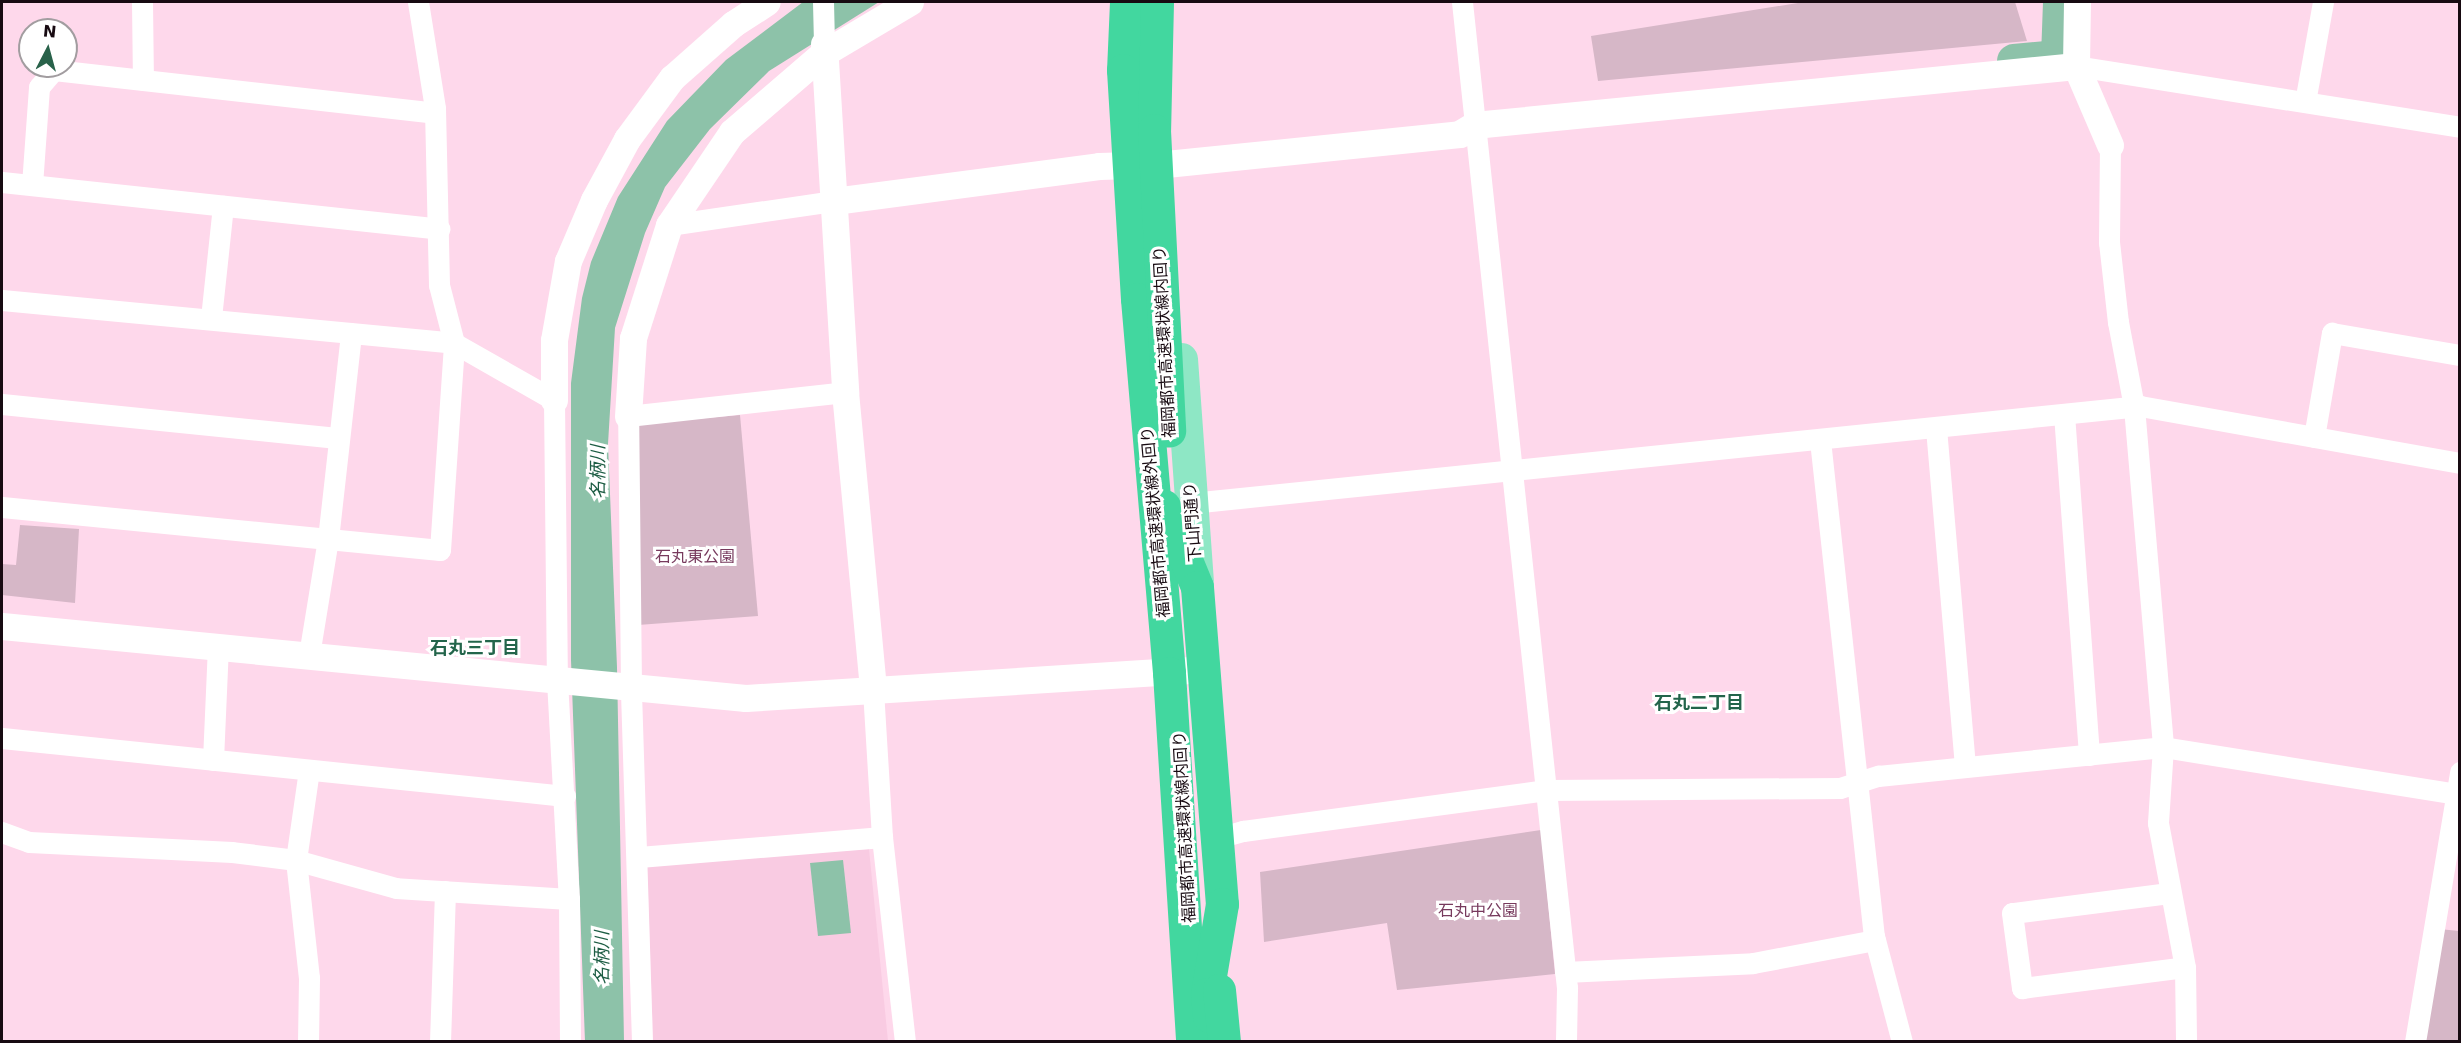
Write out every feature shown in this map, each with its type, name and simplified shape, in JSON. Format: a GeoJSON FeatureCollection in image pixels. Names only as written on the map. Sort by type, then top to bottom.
{"type":"FeatureCollection","features":[{"type":"Feature","properties":{"kind":"highway","name":"福岡都市高速環状線外回り"},"geometry":{"type":"LineString","coordinates":[[1126,2],[1123,70],[1191,1041]]}},
{"type":"Feature","properties":{"kind":"highway","name":"福岡都市高速環状線内回り"},"geometry":{"type":"LineString","coordinates":[[1156,2],[1154,130],[1184,671],[1182,819],[1198,1041]]}},
{"type":"Feature","properties":{"kind":"highway"},"geometry":{"type":"LineString","coordinates":[[1152,478],[1197,587],[1222,904],[1207,994],[1211,1041]]}},
{"type":"Feature","properties":{"kind":"highway"},"geometry":{"type":"LineString","coordinates":[[1184,671],[1224,1041]]}},
{"type":"Feature","properties":{"kind":"main road","name":"下山門通り"},"geometry":{"type":"LineString","coordinates":[[1120,2],[1132,165],[1184,671],[1218,838],[1232,1041]]}},
{"type":"Feature","properties":{"kind":"main road","name":"下山門通り"},"geometry":{"type":"LineString","coordinates":[[1156,2],[1191,503],[1184,671],[1191,1041]]}},
{"type":"Feature","properties":{"kind":"street"},"geometry":{"type":"LineString","coordinates":[[142,2],[143,80]]}},
{"type":"Feature","properties":{"kind":"street"},"geometry":{"type":"LineString","coordinates":[[2,507],[440,550],[454,343],[439,285],[435,113],[418,2]]}},
{"type":"Feature","properties":{"kind":"street"},"geometry":{"type":"LineString","coordinates":[[570,1041],[569,899],[557,680],[554,400],[554,340],[568,261],[594,200],[627,139],[672,78],[733,24],[767,2]]}},
{"type":"Feature","properties":{"kind":"street"},"geometry":{"type":"LineString","coordinates":[[823,2],[845,392],[873,690],[882,837],[905,1041]]}},
{"type":"Feature","properties":{"kind":"street"},"geometry":{"type":"LineString","coordinates":[[642,1041],[639,857],[631,687],[628,416],[633,338],[669,225],[732,132],[824,48],[910,2]]}},
{"type":"Feature","properties":{"kind":"street"},"geometry":{"type":"LineString","coordinates":[[1462,2],[1514,468],[1565,972],[1566,1041]]}},
{"type":"Feature","properties":{"kind":"street"},"geometry":{"type":"LineString","coordinates":[[2077,2],[2076,66],[2110,145],[2109,242],[2118,322],[2134,407],[2163,747],[2158,823],[2169,893],[2185,967],[2186,1041]]}},
{"type":"Feature","properties":{"kind":"street"},"geometry":{"type":"LineString","coordinates":[[2305,102],[2323,2]]}},
{"type":"Feature","properties":{"kind":"street"},"geometry":{"type":"LineString","coordinates":[[669,225],[834,201],[1132,165],[1166,164],[1460,134],[1474,125],[2076,66],[2460,127]]}},
{"type":"Feature","properties":{"kind":"street"},"geometry":{"type":"LineString","coordinates":[[32,185],[39,87],[54,70],[435,113]]}},
{"type":"Feature","properties":{"kind":"street"},"geometry":{"type":"LineString","coordinates":[[2,182],[439,230]]}},
{"type":"Feature","properties":{"kind":"street"},"geometry":{"type":"LineString","coordinates":[[211,318],[223,206]]}},
{"type":"Feature","properties":{"kind":"street"},"geometry":{"type":"LineString","coordinates":[[2,300],[211,318],[454,343],[554,400]]}},
{"type":"Feature","properties":{"kind":"street"},"geometry":{"type":"LineString","coordinates":[[309,655],[328,539],[337,438],[351,333]]}},
{"type":"Feature","properties":{"kind":"street"},"geometry":{"type":"LineString","coordinates":[[2314,437],[2332,333],[2460,355]]}},
{"type":"Feature","properties":{"kind":"street"},"geometry":{"type":"LineString","coordinates":[[628,416],[845,392]]}},
{"type":"Feature","properties":{"kind":"street"},"geometry":{"type":"LineString","coordinates":[[2,404],[337,438]]}},
{"type":"Feature","properties":{"kind":"street"},"geometry":{"type":"LineString","coordinates":[[1191,503],[1514,468],[1820,440],[2134,407],[2460,463]]}},
{"type":"Feature","properties":{"kind":"street"},"geometry":{"type":"LineString","coordinates":[[2064,414],[2089,755]]}},
{"type":"Feature","properties":{"kind":"street"},"geometry":{"type":"LineString","coordinates":[[1936,428],[1965,767]]}},
{"type":"Feature","properties":{"kind":"street"},"geometry":{"type":"LineString","coordinates":[[1820,440],[1875,940],[1902,1041]]}},
{"type":"Feature","properties":{"kind":"street"},"geometry":{"type":"LineString","coordinates":[[2,626],[746,698],[1184,671]]}},
{"type":"Feature","properties":{"kind":"street"},"geometry":{"type":"LineString","coordinates":[[213,760],[218,647]]}},
{"type":"Feature","properties":{"kind":"street"},"geometry":{"type":"LineString","coordinates":[[2,738],[565,796]]}},
{"type":"Feature","properties":{"kind":"street"},"geometry":{"type":"LineString","coordinates":[[1218,838],[1243,831],[1546,790],[1840,788],[1878,776],[2163,747],[2456,794]]}},
{"type":"Feature","properties":{"kind":"street"},"geometry":{"type":"LineString","coordinates":[[308,1041],[309,978],[296,860],[309,770]]}},
{"type":"Feature","properties":{"kind":"street"},"geometry":{"type":"LineString","coordinates":[[2415,1041],[2460,772]]}},
{"type":"Feature","properties":{"kind":"street"},"geometry":{"type":"LineString","coordinates":[[2,832],[30,842],[232,852],[296,860],[396,888],[569,899]]}},
{"type":"Feature","properties":{"kind":"street"},"geometry":{"type":"LineString","coordinates":[[639,857],[882,837]]}},
{"type":"Feature","properties":{"kind":"street"},"geometry":{"type":"LineString","coordinates":[[440,1041],[445,891]]}},
{"type":"Feature","properties":{"kind":"street"},"geometry":{"type":"LineString","coordinates":[[2169,893],[2013,913],[2022,988],[2185,967]]}},
{"type":"Feature","properties":{"kind":"street"},"geometry":{"type":"LineString","coordinates":[[1565,972],[1753,963],[1875,940]]}},
{"type":"Feature","properties":{"kind":"shaded area"},"geometry":{"type":"Polygon","coordinates":[[[869,849],[888,1041],[653,1041],[647,864],[869,849]]]}},
{"type":"Feature","properties":{"kind":"green space"},"geometry":{"type":"Polygon","coordinates":[[[1804,2],[2015,2],[2027,41],[1598,81],[1591,36],[1804,2]]]}},
{"type":"Feature","properties":{"kind":"green space","name":"石丸東公園"},"geometry":{"type":"Polygon","coordinates":[[[740,415],[758,616],[638,625],[637,424],[740,415]]]}},
{"type":"Feature","properties":{"kind":"green space"},"geometry":{"type":"Polygon","coordinates":[[[20,525],[79,529],[75,603],[2,595],[2,564],[16,565],[20,525]]]}},
{"type":"Feature","properties":{"kind":"green space","name":"石丸中公園"},"geometry":{"type":"Polygon","coordinates":[[[1541,830],[1555,974],[1397,990],[1387,923],[1264,942],[1260,872],[1541,830]]]}},
{"type":"Feature","properties":{"kind":"green space"},"geometry":{"type":"Polygon","coordinates":[[[2439,929],[2459,931],[2459,1041],[2422,1042],[2439,929]]]}},
{"type":"Feature","properties":{"kind":"water","name":"名柄川"},"geometry":{"type":"Polygon","coordinates":[[[803,2],[879,2],[769,71],[710,129],[665,187],[645,233],[615,328],[608,444],[617,667],[624,1041],[585,1042],[571,660],[571,383],[582,298],[591,262],[618,197],[667,121],[726,60],[803,2]]]}},
{"type":"Feature","properties":{"kind":"water"},"geometry":{"type":"Polygon","coordinates":[[[843,860],[851,933],[818,936],[810,863],[843,860]]]}},
{"type":"Feature","properties":{"kind":"waterway"},"geometry":{"type":"LineString","coordinates":[[2014,61],[2058,57],[2060,2]]}},
{"type":"Feature","properties":{"kind":"district","name":"石丸三丁目"},"geometry":{"type":"Point","coordinates":[475,648]}},
{"type":"Feature","properties":{"kind":"district","name":"石丸二丁目"},"geometry":{"type":"Point","coordinates":[1699,703]}}]}
